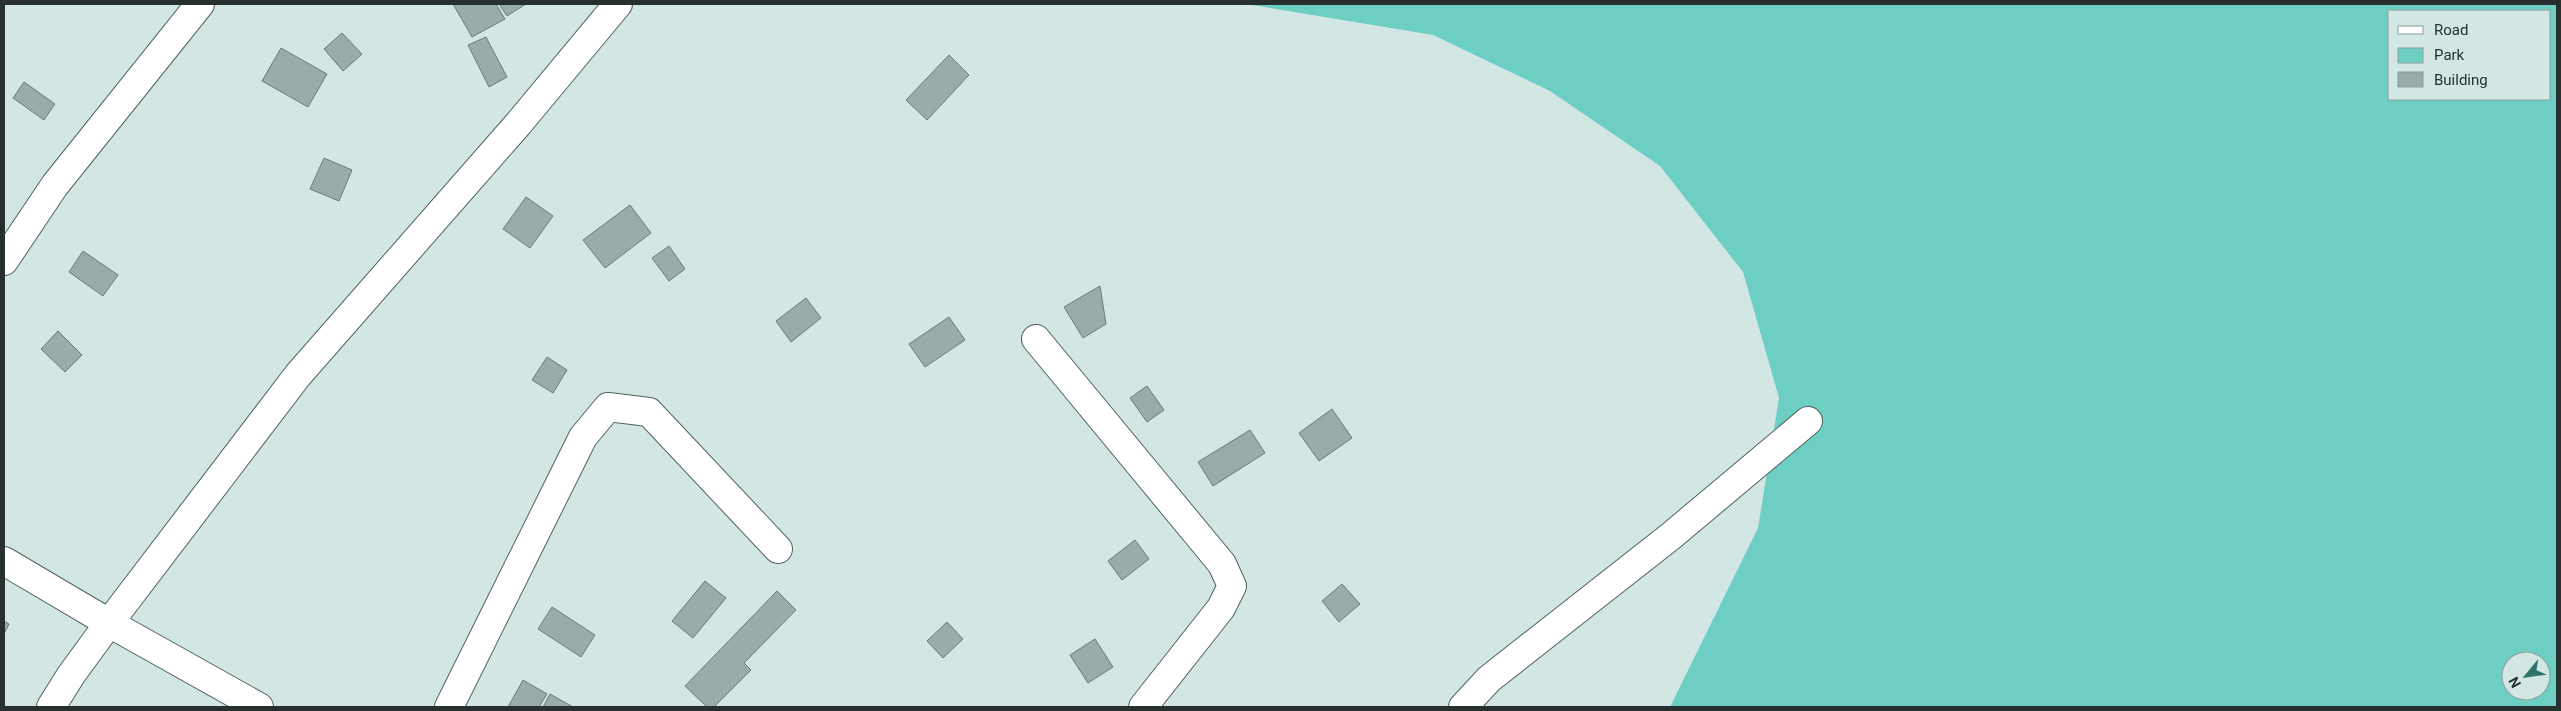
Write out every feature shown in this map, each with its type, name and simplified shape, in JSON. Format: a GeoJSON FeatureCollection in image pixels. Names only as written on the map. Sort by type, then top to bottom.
{"type":"FeatureCollection","features":[{"type":"Feature","properties":{"kind":"street"},"geometry":{"type":"LineString","coordinates":[[4,261],[55,185],[200,4]]}},
{"type":"Feature","properties":{"kind":"street"},"geometry":{"type":"LineString","coordinates":[[51,707],[71,675],[298,375],[519,122],[618,4]]}},
{"type":"Feature","properties":{"kind":"street"},"geometry":{"type":"LineString","coordinates":[[1036,339],[1222,564],[1232,586],[1221,608],[1143,707]]}},
{"type":"Feature","properties":{"kind":"street"},"geometry":{"type":"LineString","coordinates":[[449,707],[583,437],[608,407],[649,412],[778,549]]}},
{"type":"Feature","properties":{"kind":"street"},"geometry":{"type":"LineString","coordinates":[[1463,707],[1489,679],[1671,536],[1808,421]]}},
{"type":"Feature","properties":{"kind":"street"},"geometry":{"type":"LineString","coordinates":[[4,561],[109,624],[259,707]]}},
{"type":"Feature","properties":{"kind":"green space"},"geometry":{"type":"Polygon","coordinates":[[[1246,4],[2557,4],[2557,707],[1670,707],[1758,528],[1779,398],[1743,272],[1660,166],[1550,91],[1433,35],[1246,4]]]}},
{"type":"Feature","properties":{"kind":"building"},"geometry":{"type":"Polygon","coordinates":[[[453,4],[496,4],[505,19],[472,37],[453,4]]]}},
{"type":"Feature","properties":{"kind":"building"},"geometry":{"type":"Polygon","coordinates":[[[499,4],[526,4],[507,16],[499,4]]]}},
{"type":"Feature","properties":{"kind":"building"},"geometry":{"type":"Polygon","coordinates":[[[342,33],[362,54],[343,71],[324,49],[342,33]]]}},
{"type":"Feature","properties":{"kind":"building"},"geometry":{"type":"Polygon","coordinates":[[[486,37],[507,77],[489,87],[468,45],[486,37]]]}},
{"type":"Feature","properties":{"kind":"building"},"geometry":{"type":"Polygon","coordinates":[[[281,48],[327,74],[308,107],[262,81],[281,48]]]}},
{"type":"Feature","properties":{"kind":"building"},"geometry":{"type":"Polygon","coordinates":[[[949,55],[969,75],[927,120],[906,100],[949,55]]]}},
{"type":"Feature","properties":{"kind":"building"},"geometry":{"type":"Polygon","coordinates":[[[24,82],[55,104],[44,120],[13,98],[24,82]]]}},
{"type":"Feature","properties":{"kind":"building"},"geometry":{"type":"Polygon","coordinates":[[[324,158],[352,170],[339,201],[310,189],[324,158]]]}},
{"type":"Feature","properties":{"kind":"building"},"geometry":{"type":"Polygon","coordinates":[[[526,197],[553,216],[530,248],[503,229],[526,197]]]}},
{"type":"Feature","properties":{"kind":"building"},"geometry":{"type":"Polygon","coordinates":[[[630,205],[651,233],[605,268],[583,240],[630,205]]]}},
{"type":"Feature","properties":{"kind":"building"},"geometry":{"type":"Polygon","coordinates":[[[669,246],[685,269],[669,281],[652,258],[669,246]]]}},
{"type":"Feature","properties":{"kind":"building"},"geometry":{"type":"Polygon","coordinates":[[[83,251],[118,275],[103,296],[69,272],[83,251]]]}},
{"type":"Feature","properties":{"kind":"building"},"geometry":{"type":"Polygon","coordinates":[[[1100,286],[1106,324],[1083,338],[1064,307],[1100,286]]]}},
{"type":"Feature","properties":{"kind":"building"},"geometry":{"type":"Polygon","coordinates":[[[806,298],[821,318],[791,342],[776,321],[806,298]]]}},
{"type":"Feature","properties":{"kind":"building"},"geometry":{"type":"Polygon","coordinates":[[[949,317],[965,340],[925,367],[909,344],[949,317]]]}},
{"type":"Feature","properties":{"kind":"building"},"geometry":{"type":"Polygon","coordinates":[[[58,331],[82,355],[65,372],[41,349],[58,331]]]}},
{"type":"Feature","properties":{"kind":"building"},"geometry":{"type":"Polygon","coordinates":[[[547,357],[567,370],[553,393],[532,380],[547,357]]]}},
{"type":"Feature","properties":{"kind":"building"},"geometry":{"type":"Polygon","coordinates":[[[1147,386],[1164,410],[1147,422],[1130,398],[1147,386]]]}},
{"type":"Feature","properties":{"kind":"building"},"geometry":{"type":"Polygon","coordinates":[[[1332,409],[1352,438],[1319,461],[1299,433],[1332,409]]]}},
{"type":"Feature","properties":{"kind":"building"},"geometry":{"type":"Polygon","coordinates":[[[1250,430],[1265,453],[1213,486],[1198,462],[1250,430]]]}},
{"type":"Feature","properties":{"kind":"building"},"geometry":{"type":"Polygon","coordinates":[[[1135,540],[1149,559],[1122,580],[1108,561],[1135,540]]]}},
{"type":"Feature","properties":{"kind":"building"},"geometry":{"type":"Polygon","coordinates":[[[705,581],[726,598],[693,638],[672,621],[705,581]]]}},
{"type":"Feature","properties":{"kind":"building"},"geometry":{"type":"Polygon","coordinates":[[[1342,584],[1360,604],[1339,622],[1322,601],[1342,584]]]}},
{"type":"Feature","properties":{"kind":"building"},"geometry":{"type":"Polygon","coordinates":[[[777,591],[796,610],[744,663],[751,670],[714,707],[707,707],[685,686],[777,591]]]}},
{"type":"Feature","properties":{"kind":"building"},"geometry":{"type":"Polygon","coordinates":[[[552,607],[595,635],[581,657],[538,629],[552,607]]]}},
{"type":"Feature","properties":{"kind":"building"},"geometry":{"type":"Polygon","coordinates":[[[4,621],[9,624],[4,634],[4,621]]]}},
{"type":"Feature","properties":{"kind":"building"},"geometry":{"type":"Polygon","coordinates":[[[947,622],[963,639],[943,658],[927,641],[947,622]]]}},
{"type":"Feature","properties":{"kind":"building"},"geometry":{"type":"Polygon","coordinates":[[[1095,639],[1113,667],[1088,683],[1070,655],[1095,639]]]}},
{"type":"Feature","properties":{"kind":"building"},"geometry":{"type":"Polygon","coordinates":[[[523,680],[547,694],[539,707],[508,707],[523,680]]]}},
{"type":"Feature","properties":{"kind":"building"},"geometry":{"type":"Polygon","coordinates":[[[550,694],[573,707],[543,707],[550,694]]]}}]}
